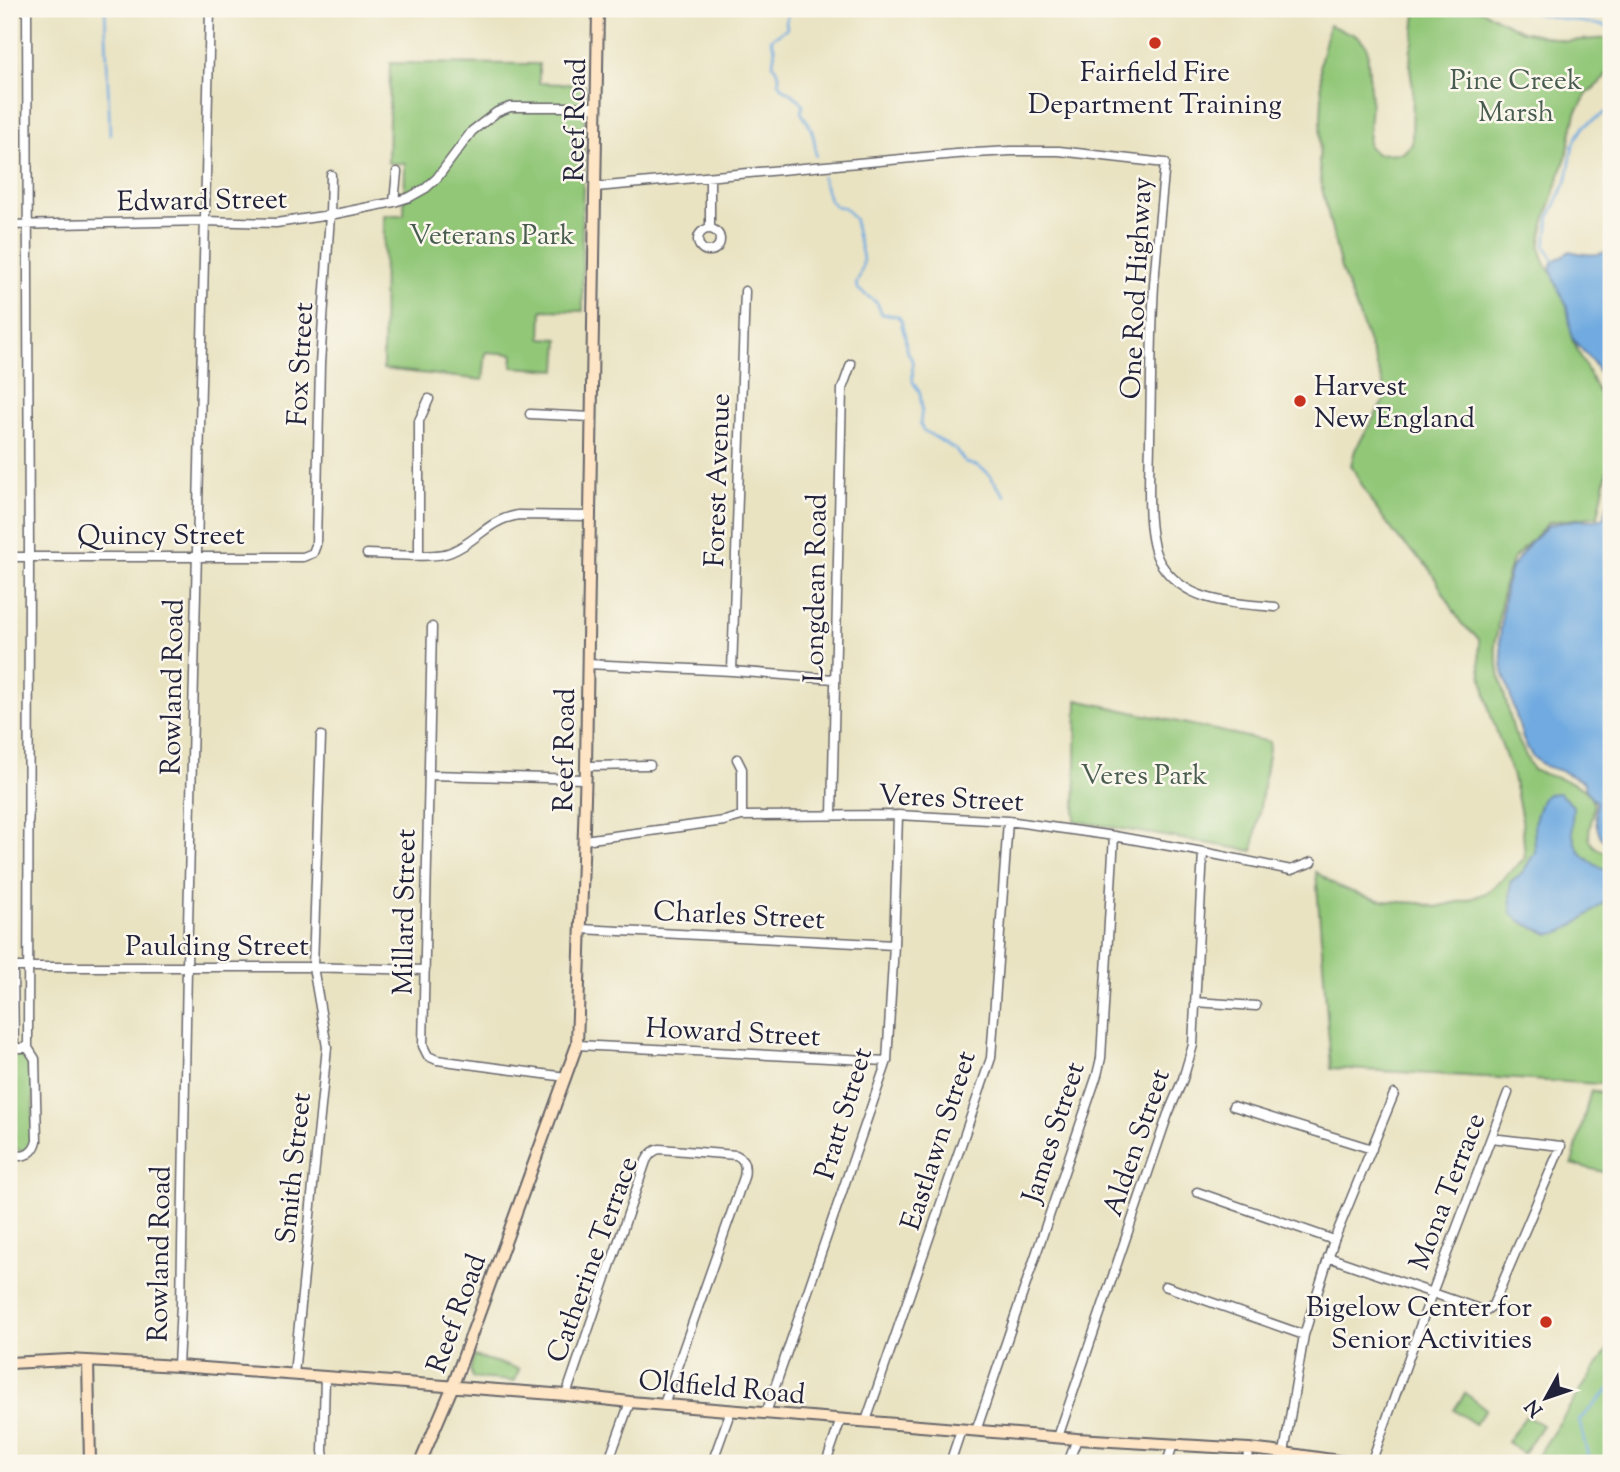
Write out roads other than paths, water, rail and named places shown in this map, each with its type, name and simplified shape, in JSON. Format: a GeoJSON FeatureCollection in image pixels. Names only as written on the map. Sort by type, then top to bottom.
{"type":"FeatureCollection","features":[{"type":"Feature","properties":{"kind":"street"},"geometry":{"type":"LineString","coordinates":[[9,1150],[14,1155],[23,1156],[30,1153],[36,1145],[36,1066],[34,1056],[28,1048],[27,9]]}},
{"type":"Feature","properties":{"kind":"street","name":"Rowland Road"},"geometry":{"type":"LineString","coordinates":[[178,1366],[209,9]]}},
{"type":"Feature","properties":{"kind":"street","name":"Reef Road"},"geometry":{"type":"LineString","coordinates":[[420,1463],[453,1388],[577,1045],[586,766],[598,9]]}},
{"type":"Feature","properties":{"kind":"street","name":"Edward Street"},"geometry":{"type":"LineString","coordinates":[[9,225],[205,221],[276,223],[330,215],[394,202],[426,188],[437,178],[467,136],[497,112],[510,107],[597,107]]}},
{"type":"Feature","properties":{"kind":"street","name":"One Rod Highway"},"geometry":{"type":"LineString","coordinates":[[596,187],[1011,151],[1059,151],[1165,163],[1154,285],[1150,476],[1152,540],[1161,564],[1189,590],[1212,600],[1275,607]]}},
{"type":"Feature","properties":{"kind":"street"},"geometry":{"type":"LineString","coordinates":[[394,202],[397,172]]}},
{"type":"Feature","properties":{"kind":"street","name":"Fox Street"},"geometry":{"type":"LineString","coordinates":[[313,553],[316,545],[320,364],[331,175]]}},
{"type":"Feature","properties":{"kind":"street"},"geometry":{"type":"LineString","coordinates":[[710,177],[710,228]]}},
{"type":"Feature","properties":{"kind":"street","name":"Forest Avenue"},"geometry":{"type":"LineString","coordinates":[[732,671],[746,291]]}},
{"type":"Feature","properties":{"kind":"street","name":"Longdean Road"},"geometry":{"type":"LineString","coordinates":[[832,815],[842,389],[851,364]]}},
{"type":"Feature","properties":{"kind":"street"},"geometry":{"type":"LineString","coordinates":[[419,555],[419,421],[429,399]]}},
{"type":"Feature","properties":{"kind":"street"},"geometry":{"type":"LineString","coordinates":[[530,414],[591,417]]}},
{"type":"Feature","properties":{"kind":"street"},"geometry":{"type":"LineString","coordinates":[[367,554],[447,554],[490,524],[507,517],[589,516]]}},
{"type":"Feature","properties":{"kind":"street","name":"Quincy Street"},"geometry":{"type":"LineString","coordinates":[[9,558],[303,557],[313,553]]}},
{"type":"Feature","properties":{"kind":"street","name":"Millard Street"},"geometry":{"type":"LineString","coordinates":[[432,627],[423,1046],[428,1056],[437,1060],[566,1077]]}},
{"type":"Feature","properties":{"kind":"street"},"geometry":{"type":"LineString","coordinates":[[587,664],[834,679]]}},
{"type":"Feature","properties":{"kind":"street","name":"Smith Street"},"geometry":{"type":"LineString","coordinates":[[294,1374],[327,1047],[313,967],[321,736]]}},
{"type":"Feature","properties":{"kind":"street"},"geometry":{"type":"LineString","coordinates":[[737,759],[742,769],[742,816]]}},
{"type":"Feature","properties":{"kind":"street"},"geometry":{"type":"LineString","coordinates":[[586,766],[650,765]]}},
{"type":"Feature","properties":{"kind":"street"},"geometry":{"type":"LineString","coordinates":[[429,775],[584,779]]}},
{"type":"Feature","properties":{"kind":"street","name":"Veres Street"},"geometry":{"type":"LineString","coordinates":[[584,841],[724,821],[742,816],[898,815],[1008,821],[1114,836],[1291,870],[1312,862]]}},
{"type":"Feature","properties":{"kind":"street","name":"Pratt Street"},"geometry":{"type":"LineString","coordinates":[[766,1413],[887,1061],[898,815]]}},
{"type":"Feature","properties":{"kind":"street","name":"Eastlawn Street"},"geometry":{"type":"LineString","coordinates":[[866,1421],[991,1059],[1008,821]]}},
{"type":"Feature","properties":{"kind":"street","name":"James Street"},"geometry":{"type":"LineString","coordinates":[[976,1431],[1101,1058],[1114,836]]}},
{"type":"Feature","properties":{"kind":"street","name":"Alden Street"},"geometry":{"type":"LineString","coordinates":[[1058,1437],[1193,1045],[1203,852]]}},
{"type":"Feature","properties":{"kind":"street","name":"Charles Street"},"geometry":{"type":"LineString","coordinates":[[581,929],[894,945]]}},
{"type":"Feature","properties":{"kind":"street"},"geometry":{"type":"LineString","coordinates":[[11,967],[11,1050],[28,1048]]}},
{"type":"Feature","properties":{"kind":"street","name":"Paulding Street"},"geometry":{"type":"LineString","coordinates":[[11,967],[313,967],[425,970]]}},
{"type":"Feature","properties":{"kind":"street"},"geometry":{"type":"LineString","coordinates":[[1195,1002],[1256,1006]]}},
{"type":"Feature","properties":{"kind":"street","name":"Howard Street"},"geometry":{"type":"LineString","coordinates":[[577,1045],[887,1061]]}},
{"type":"Feature","properties":{"kind":"street","name":"Mona Terrace"},"geometry":{"type":"LineString","coordinates":[[1371,1463],[1508,1093]]}},
{"type":"Feature","properties":{"kind":"street"},"geometry":{"type":"LineString","coordinates":[[1284,1453],[1304,1335],[1334,1240],[1394,1094]]}},
{"type":"Feature","properties":{"kind":"street"},"geometry":{"type":"LineString","coordinates":[[1233,1106],[1372,1149]]}},
{"type":"Feature","properties":{"kind":"street"},"geometry":{"type":"LineString","coordinates":[[1328,1257],[1485,1311],[1493,1305],[1561,1146],[1491,1138]]}},
{"type":"Feature","properties":{"kind":"street","name":"Catherine Terrace"},"geometry":{"type":"LineString","coordinates":[[566,1395],[649,1156],[660,1149],[736,1154],[743,1161],[744,1177],[664,1405]]}},
{"type":"Feature","properties":{"kind":"street"},"geometry":{"type":"LineString","coordinates":[[1197,1192],[1334,1240]]}},
{"type":"Feature","properties":{"kind":"street"},"geometry":{"type":"LineString","coordinates":[[1165,1286],[1304,1335]]}},
{"type":"Feature","properties":{"kind":"street","name":"Oldfield Road"},"geometry":{"type":"LineString","coordinates":[[9,1363],[69,1360],[294,1374],[961,1430],[1249,1449],[1350,1463]]}},
{"type":"Feature","properties":{"kind":"street"},"geometry":{"type":"LineString","coordinates":[[88,1361],[90,1463]]}},
{"type":"Feature","properties":{"kind":"street"},"geometry":{"type":"LineString","coordinates":[[325,1377],[325,1463]]}},
{"type":"Feature","properties":{"kind":"street"},"geometry":{"type":"LineString","coordinates":[[608,1463],[630,1402]]}},
{"type":"Feature","properties":{"kind":"street"},"geometry":{"type":"LineString","coordinates":[[712,1463],[732,1410]]}},
{"type":"Feature","properties":{"kind":"street"},"geometry":{"type":"LineString","coordinates":[[826,1463],[841,1419]]}},
{"type":"Feature","properties":{"kind":"street"},"geometry":{"type":"LineString","coordinates":[[950,1463],[961,1430]]}},
{"type":"Feature","properties":{"kind":"street"},"geometry":{"type":"LineString","coordinates":[[1068,1463],[1077,1439]]}},
{"type":"Feature","properties":{"kind":"street"},"geometry":{"type":"LineString","coordinates":[[1167,1463],[1173,1444]]}},
{"type":"Feature","properties":{"kind":"street"},"geometry":{"type":"LineString","coordinates":[[1246,1463],[1249,1449]]}},
{"type":"Feature","properties":{"kind":"water"},"geometry":{"type":"Polygon","coordinates":[[[1611,249],[1611,392],[1593,362],[1572,338],[1567,306],[1550,267],[1554,261],[1570,251],[1591,254],[1611,249]]]}},
{"type":"Feature","properties":{"kind":"water"},"geometry":{"type":"Polygon","coordinates":[[[1611,495],[1611,847],[1599,833],[1596,802],[1588,793],[1584,782],[1545,766],[1532,756],[1523,739],[1503,671],[1500,638],[1505,589],[1511,568],[1531,542],[1549,525],[1603,518],[1611,495]]]}},
{"type":"Feature","properties":{"kind":"water"},"geometry":{"type":"Polygon","coordinates":[[[1559,793],[1573,806],[1572,830],[1579,850],[1596,865],[1611,871],[1611,896],[1565,930],[1550,934],[1521,921],[1511,912],[1510,882],[1523,872],[1535,852],[1534,823],[1542,799],[1548,794],[1559,793]]]}},
{"type":"Feature","properties":{"kind":"waterway"},"geometry":{"type":"LineString","coordinates":[[105,9],[110,135]]}},
{"type":"Feature","properties":{"kind":"waterway"},"geometry":{"type":"LineString","coordinates":[[789,9],[787,28],[771,39],[775,49],[773,64],[783,88],[800,100],[803,106],[801,111],[813,134],[816,156]]}},
{"type":"Feature","properties":{"kind":"waterway"},"geometry":{"type":"LineString","coordinates":[[1528,9],[1536,14],[1611,27]]}},
{"type":"Feature","properties":{"kind":"waterway"},"geometry":{"type":"LineString","coordinates":[[1555,262],[1545,246],[1550,216],[1567,180],[1573,145],[1583,127],[1611,109]]}},
{"type":"Feature","properties":{"kind":"waterway"},"geometry":{"type":"LineString","coordinates":[[822,177],[829,199],[835,206],[845,208],[855,220],[863,262],[856,285],[877,303],[882,314],[898,316],[902,322],[906,349],[912,360],[913,382],[920,393],[920,424],[923,430],[956,450],[966,463],[987,472],[1005,496]]}},
{"type":"Feature","properties":{"kind":"waterway"},"geometry":{"type":"LineString","coordinates":[[1588,1463],[1579,1420],[1611,1388]]}},
{"type":"Feature","properties":{"kind":"place","name":"Fairfield Fire Department Training"},"geometry":{"type":"Point","coordinates":[1155,43]}},
{"type":"Feature","properties":{"kind":"place","name":"Harvest New England"},"geometry":{"type":"Point","coordinates":[1300,401]}},
{"type":"Feature","properties":{"kind":"place","name":"Bigelow Center for Senior Activities"},"geometry":{"type":"Point","coordinates":[1546,1322]}},
{"type":"Feature","properties":{"kind":"park label","name":"Pine Creek Marsh"},"geometry":{"type":"Point","coordinates":[1516,95]}},
{"type":"Feature","properties":{"kind":"park label","name":"Veterans Park"},"geometry":{"type":"Point","coordinates":[492,234]}},
{"type":"Feature","properties":{"kind":"park label","name":"Veres Park"},"geometry":{"type":"Point","coordinates":[1144,774]}}]}
